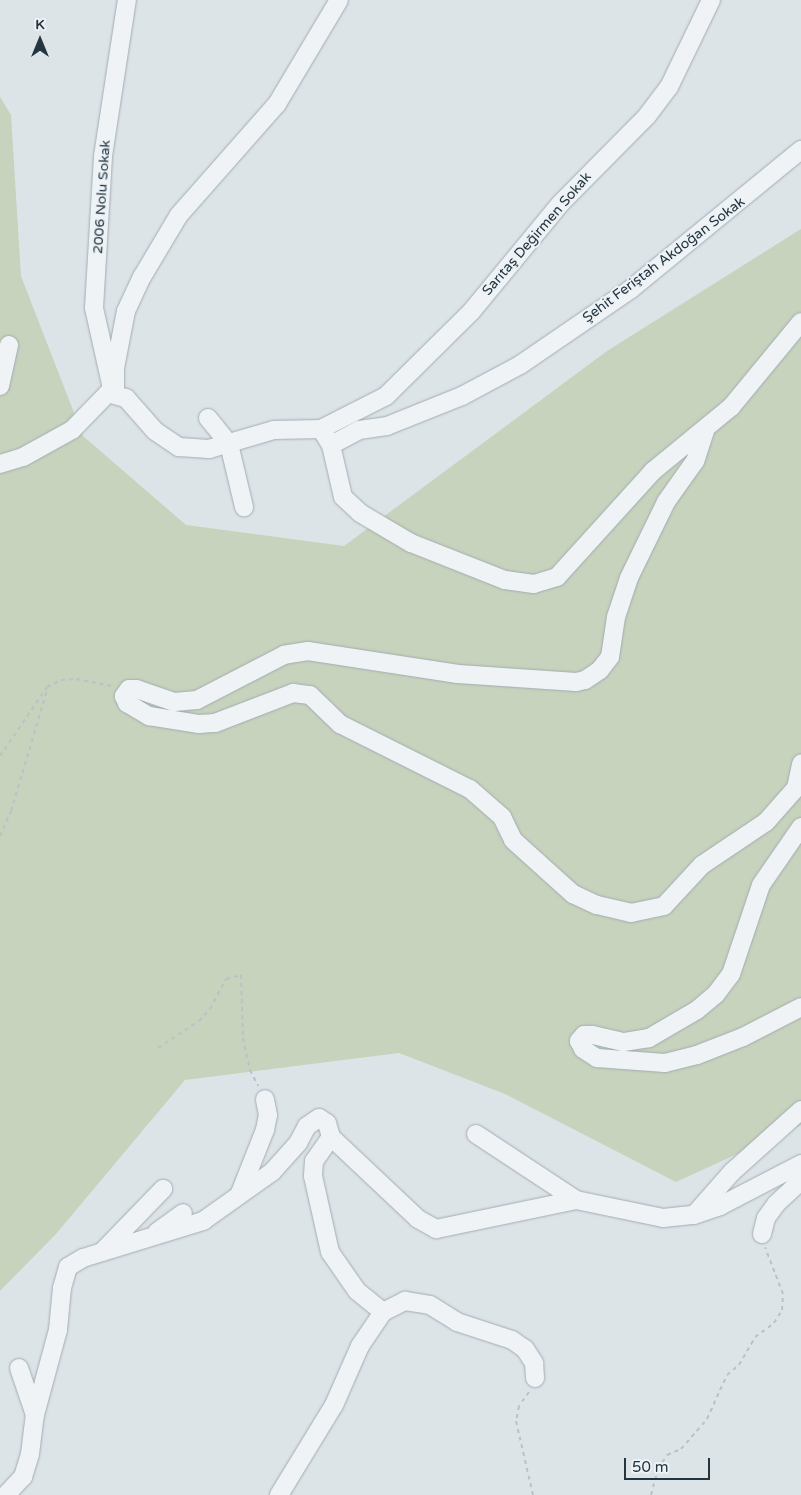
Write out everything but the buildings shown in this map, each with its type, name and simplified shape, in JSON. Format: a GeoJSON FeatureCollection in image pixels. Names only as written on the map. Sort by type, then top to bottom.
{"type":"FeatureCollection","features":[{"type":"Feature","properties":{"kind":"street","name":"2006 Nolu Sokak"},"geometry":{"type":"LineString","coordinates":[[115,393],[101,352],[94,308],[103,156],[127,0]]}},
{"type":"Feature","properties":{"kind":"street"},"geometry":{"type":"LineString","coordinates":[[115,393],[115,368],[126,311],[142,277],[179,215],[277,104],[339,0]]}},
{"type":"Feature","properties":{"kind":"street","name":"Sarıtaş Değirmen Sokak"},"geometry":{"type":"LineString","coordinates":[[321,429],[386,396],[471,312],[561,203],[647,116],[669,87],[711,0]]}},
{"type":"Feature","properties":{"kind":"street","name":"Şehit Feriştah Akdoğan Sokak"},"geometry":{"type":"LineString","coordinates":[[331,446],[359,430],[386,426],[462,396],[520,365],[631,289],[801,150]]}},
{"type":"Feature","properties":{"kind":"street"},"geometry":{"type":"LineString","coordinates":[[0,464],[23,457],[72,430],[104,396],[115,393],[126,398],[155,431],[179,447],[209,448],[274,430],[321,429],[331,446],[343,497],[360,514],[412,542],[505,580],[534,584],[557,576],[653,471],[731,407],[801,322]]}},
{"type":"Feature","properties":{"kind":"street"},"geometry":{"type":"LineString","coordinates":[[0,386],[9,345]]}},
{"type":"Feature","properties":{"kind":"street"},"geometry":{"type":"LineString","coordinates":[[208,418],[229,444],[244,507]]}},
{"type":"Feature","properties":{"kind":"street"},"geometry":{"type":"LineString","coordinates":[[706,428],[695,461],[666,502],[629,578],[616,616],[610,657],[600,670],[585,680],[576,682],[458,674],[308,650],[284,655],[205,697],[190,701],[174,702],[129,689],[124,696],[127,703],[141,713],[198,724],[215,723],[285,695],[310,695],[340,724],[470,788],[502,817],[513,840],[573,894],[597,905],[631,913],[664,906],[702,865],[766,822],[796,788],[801,764]]}},
{"type":"Feature","properties":{"kind":"street"},"geometry":{"type":"LineString","coordinates":[[801,827],[761,885],[731,974],[716,994],[697,1010],[649,1038],[623,1042],[592,1034],[584,1035],[579,1041],[583,1049],[597,1058],[665,1063],[698,1056],[744,1037],[801,1007]]}},
{"type":"Feature","properties":{"kind":"street"},"geometry":{"type":"LineString","coordinates":[[239,1196],[265,1130],[268,1115],[265,1099]]}},
{"type":"Feature","properties":{"kind":"street"},"geometry":{"type":"LineString","coordinates":[[694,1215],[732,1172],[801,1110]]}},
{"type":"Feature","properties":{"kind":"street"},"geometry":{"type":"LineString","coordinates":[[6,1495],[23,1477],[30,1454],[35,1416],[58,1330],[62,1288],[68,1267],[101,1252],[147,1240],[203,1221],[272,1172],[313,1122],[319,1118],[327,1123],[331,1137],[418,1219],[436,1229],[576,1200]]}},
{"type":"Feature","properties":{"kind":"street"},"geometry":{"type":"LineString","coordinates":[[476,1134],[576,1200],[663,1218],[694,1215],[720,1206],[801,1164]]}},
{"type":"Feature","properties":{"kind":"street"},"geometry":{"type":"LineString","coordinates":[[331,1137],[314,1161],[313,1176],[330,1252],[357,1291],[383,1312]]}},
{"type":"Feature","properties":{"kind":"street"},"geometry":{"type":"LineString","coordinates":[[762,1234],[766,1218],[776,1204],[801,1182]]}},
{"type":"Feature","properties":{"kind":"street"},"geometry":{"type":"LineString","coordinates":[[101,1252],[163,1190]]}},
{"type":"Feature","properties":{"kind":"street"},"geometry":{"type":"LineString","coordinates":[[147,1240],[182,1213]]}},
{"type":"Feature","properties":{"kind":"street"},"geometry":{"type":"LineString","coordinates":[[279,1495],[334,1404],[360,1346],[383,1312],[405,1301],[430,1305],[457,1322],[512,1340],[526,1349],[534,1363],[535,1378]]}},
{"type":"Feature","properties":{"kind":"street"},"geometry":{"type":"LineString","coordinates":[[19,1368],[35,1416]]}},
{"type":"Feature","properties":{"kind":"path"},"geometry":{"type":"LineString","coordinates":[[0,756],[47,687],[61,680],[76,679],[129,689]]}},
{"type":"Feature","properties":{"kind":"path"},"geometry":{"type":"LineString","coordinates":[[0,836],[11,811],[47,687]]}},
{"type":"Feature","properties":{"kind":"path"},"geometry":{"type":"LineString","coordinates":[[158,1048],[199,1021],[210,1009],[226,979],[241,975],[243,1038],[250,1070],[265,1099]]}},
{"type":"Feature","properties":{"kind":"path"},"geometry":{"type":"LineString","coordinates":[[651,1495],[658,1469],[667,1456],[681,1448],[707,1419],[727,1375],[739,1365],[755,1337],[774,1323],[782,1310],[783,1294],[762,1234]]}},
{"type":"Feature","properties":{"kind":"path"},"geometry":{"type":"LineString","coordinates":[[533,1495],[516,1421],[519,1406],[535,1378]]}},
{"type":"Feature","properties":{"kind":"green space"},"geometry":{"type":"Polygon","coordinates":[[[0,97],[11,115],[21,276],[83,436],[186,525],[344,546],[607,351],[801,229],[801,1125],[676,1182],[505,1094],[399,1053],[185,1080],[56,1234],[0,1291],[0,97]]]}}]}
